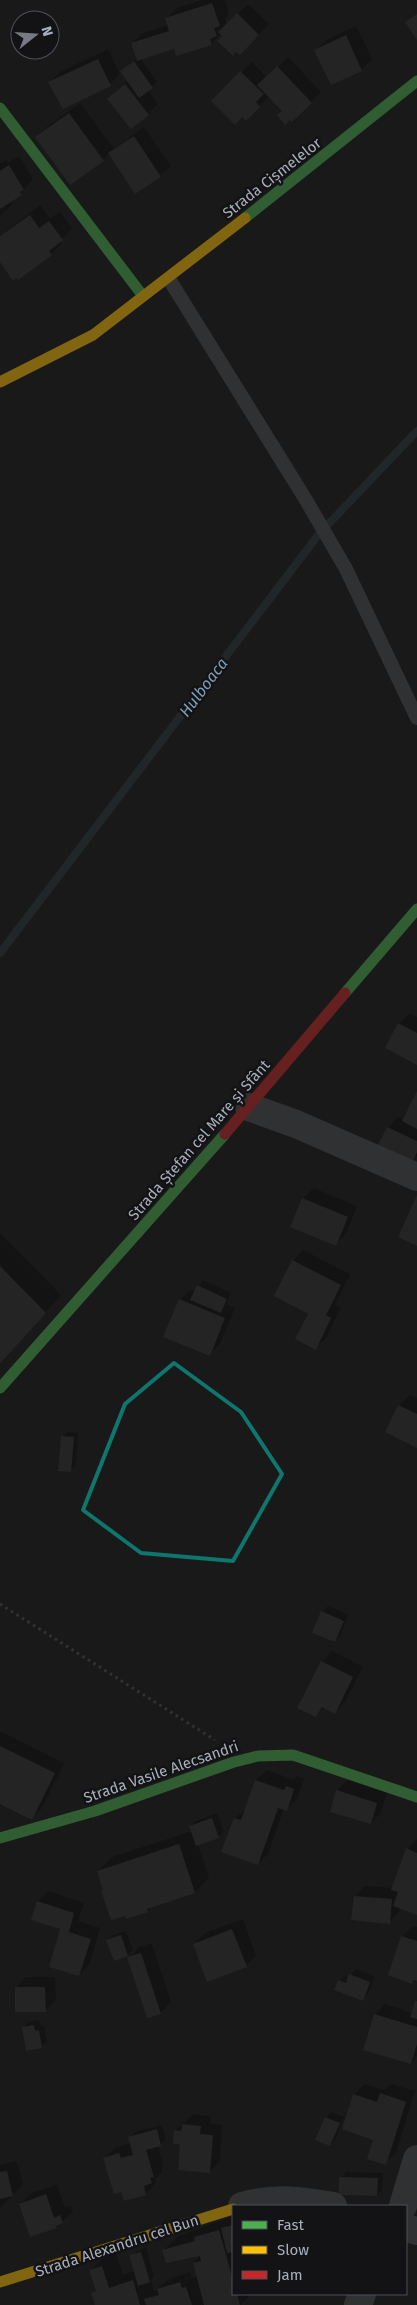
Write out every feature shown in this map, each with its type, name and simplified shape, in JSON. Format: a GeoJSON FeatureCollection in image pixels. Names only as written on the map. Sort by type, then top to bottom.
{"type":"FeatureCollection","features":[{"type":"Feature","properties":{"kind":"street","name":"Strada Cișmelelor"},"geometry":{"type":"LineString","coordinates":[[0,382],[93,334],[168,279],[417,81]]}},
{"type":"Feature","properties":{"kind":"street"},"geometry":{"type":"LineString","coordinates":[[0,108],[143,296]]}},
{"type":"Feature","properties":{"kind":"street","name":"Strada Ștefan cel Mare și Sfânt"},"geometry":{"type":"LineString","coordinates":[[0,1388],[249,1107],[417,909]]}},
{"type":"Feature","properties":{"kind":"street"},"geometry":{"type":"LineString","coordinates":[[249,1107],[296,1124],[417,1176]]}},
{"type":"Feature","properties":{"kind":"street","name":"Strada Vasile Alecsandri"},"geometry":{"type":"LineString","coordinates":[[0,1838],[95,1811],[258,1756],[293,1755],[417,1797]]}},
{"type":"Feature","properties":{"kind":"street"},"geometry":{"type":"LineString","coordinates":[[403,2205],[417,2160]]}},
{"type":"Feature","properties":{"kind":"street"},"geometry":{"type":"LineString","coordinates":[[247,2205],[274,2199],[303,2200],[328,2205]]}},
{"type":"Feature","properties":{"kind":"street","name":"Strada Alexandru cel Bun"},"geometry":{"type":"LineString","coordinates":[[0,2282],[232,2209]]}},
{"type":"Feature","properties":{"kind":"lane"},"geometry":{"type":"LineString","coordinates":[[168,279],[306,500],[346,569],[417,718]]}},
{"type":"Feature","properties":{"kind":"path"},"geometry":{"type":"LineString","coordinates":[[0,1604],[245,1759]]}},
{"type":"Feature","properties":{"kind":"highlighted area"},"geometry":{"type":"Polygon","coordinates":[[[174,1363],[241,1412],[282,1474],[233,1561],[141,1553],[83,1510],[125,1404],[174,1363]]]}},
{"type":"Feature","properties":{"kind":"building"},"geometry":{"type":"Polygon","coordinates":[[[212,3],[220,26],[214,28],[217,36],[210,39],[212,45],[176,56],[174,49],[137,61],[131,43],[169,31],[165,18],[212,3]]]}},
{"type":"Feature","properties":{"kind":"building"},"geometry":{"type":"Polygon","coordinates":[[[237,13],[259,35],[240,55],[236,52],[233,56],[217,41],[222,36],[218,32],[237,13]]]}},
{"type":"Feature","properties":{"kind":"building"},"geometry":{"type":"Polygon","coordinates":[[[417,14],[417,40],[405,22],[417,14]]]}},
{"type":"Feature","properties":{"kind":"building"},"geometry":{"type":"Polygon","coordinates":[[[346,35],[362,71],[331,85],[314,50],[346,35]]]}},
{"type":"Feature","properties":{"kind":"building"},"geometry":{"type":"Polygon","coordinates":[[[98,59],[111,86],[63,109],[48,82],[98,59]]]}},
{"type":"Feature","properties":{"kind":"building"},"geometry":{"type":"Polygon","coordinates":[[[134,61],[153,88],[139,98],[120,71],[134,61]]]}},
{"type":"Feature","properties":{"kind":"building"},"geometry":{"type":"Polygon","coordinates":[[[277,66],[312,103],[292,122],[290,120],[285,125],[277,115],[282,111],[257,85],[277,66]]]}},
{"type":"Feature","properties":{"kind":"building"},"geometry":{"type":"Polygon","coordinates":[[[240,71],[264,94],[256,102],[260,107],[246,121],[242,117],[235,125],[211,101],[240,71]]]}},
{"type":"Feature","properties":{"kind":"building"},"geometry":{"type":"Polygon","coordinates":[[[125,84],[149,115],[131,129],[107,99],[125,84]]]}},
{"type":"Feature","properties":{"kind":"building"},"geometry":{"type":"Polygon","coordinates":[[[69,113],[104,161],[70,185],[35,137],[69,113]]]}},
{"type":"Feature","properties":{"kind":"building"},"geometry":{"type":"Polygon","coordinates":[[[134,136],[161,177],[135,194],[108,153],[134,136]]]}},
{"type":"Feature","properties":{"kind":"building"},"geometry":{"type":"Polygon","coordinates":[[[9,165],[24,190],[20,192],[22,195],[0,209],[0,171],[9,165]]]}},
{"type":"Feature","properties":{"kind":"building"},"geometry":{"type":"Polygon","coordinates":[[[30,215],[39,228],[49,221],[63,240],[49,251],[52,255],[18,280],[16,278],[13,281],[0,262],[0,236],[30,215]]]}},
{"type":"Feature","properties":{"kind":"building"},"geometry":{"type":"Polygon","coordinates":[[[398,1023],[417,1033],[417,1065],[385,1048],[398,1023]]]}},
{"type":"Feature","properties":{"kind":"building"},"geometry":{"type":"Polygon","coordinates":[[[417,1091],[417,1129],[402,1121],[417,1091]]]}},
{"type":"Feature","properties":{"kind":"building"},"geometry":{"type":"Polygon","coordinates":[[[387,1127],[417,1141],[417,1152],[412,1164],[377,1147],[387,1127]]]}},
{"type":"Feature","properties":{"kind":"building"},"geometry":{"type":"Polygon","coordinates":[[[417,1195],[417,1246],[398,1237],[417,1195]]]}},
{"type":"Feature","properties":{"kind":"building"},"geometry":{"type":"Polygon","coordinates":[[[302,1198],[348,1217],[336,1246],[290,1227],[302,1198]]]}},
{"type":"Feature","properties":{"kind":"building"},"geometry":{"type":"Polygon","coordinates":[[[292,1260],[341,1285],[326,1315],[331,1318],[316,1350],[295,1339],[308,1314],[274,1296],[292,1260]]]}},
{"type":"Feature","properties":{"kind":"building"},"geometry":{"type":"Polygon","coordinates":[[[0,1266],[46,1313],[0,1364],[0,1266]]]}},
{"type":"Feature","properties":{"kind":"building"},"geometry":{"type":"Polygon","coordinates":[[[197,1285],[227,1299],[221,1313],[190,1300],[197,1285]]]}},
{"type":"Feature","properties":{"kind":"building"},"geometry":{"type":"Polygon","coordinates":[[[179,1299],[225,1318],[210,1356],[163,1337],[179,1299]]]}},
{"type":"Feature","properties":{"kind":"building"},"geometry":{"type":"Polygon","coordinates":[[[398,1405],[417,1414],[417,1448],[385,1432],[398,1405]]]}},
{"type":"Feature","properties":{"kind":"building"},"geometry":{"type":"Polygon","coordinates":[[[61,1436],[74,1437],[71,1472],[58,1471],[61,1436]]]}},
{"type":"Feature","properties":{"kind":"building"},"geometry":{"type":"Polygon","coordinates":[[[321,1611],[344,1621],[335,1642],[312,1633],[321,1611]]]}},
{"type":"Feature","properties":{"kind":"building"},"geometry":{"type":"Polygon","coordinates":[[[321,1661],[353,1677],[335,1714],[322,1707],[316,1717],[297,1708],[321,1661]]]}},
{"type":"Feature","properties":{"kind":"building"},"geometry":{"type":"Polygon","coordinates":[[[0,1746],[55,1773],[32,1820],[0,1804],[0,1746]]]}},
{"type":"Feature","properties":{"kind":"building"},"geometry":{"type":"Polygon","coordinates":[[[255,1780],[284,1790],[286,1786],[294,1789],[287,1811],[278,1808],[258,1865],[221,1852],[234,1818],[241,1820],[255,1780]]]}},
{"type":"Feature","properties":{"kind":"building"},"geometry":{"type":"Polygon","coordinates":[[[336,1790],[377,1803],[371,1824],[330,1812],[336,1790]]]}},
{"type":"Feature","properties":{"kind":"building"},"geometry":{"type":"Polygon","coordinates":[[[212,1818],[219,1838],[196,1846],[189,1826],[212,1818]]]}},
{"type":"Feature","properties":{"kind":"building"},"geometry":{"type":"Polygon","coordinates":[[[179,1844],[195,1893],[147,1909],[148,1912],[126,1919],[125,1916],[111,1920],[101,1891],[103,1891],[97,1871],[179,1844]]]}},
{"type":"Feature","properties":{"kind":"building"},"geometry":{"type":"Polygon","coordinates":[[[406,1848],[417,1853],[417,1915],[393,1906],[398,1892],[391,1890],[406,1848]]]}},
{"type":"Feature","properties":{"kind":"building"},"geometry":{"type":"Polygon","coordinates":[[[354,1896],[392,1899],[390,1924],[351,1920],[354,1896]]]}},
{"type":"Feature","properties":{"kind":"building"},"geometry":{"type":"Polygon","coordinates":[[[37,1901],[74,1913],[69,1932],[91,1939],[79,1976],[49,1967],[60,1929],[31,1920],[37,1901]]]}},
{"type":"Feature","properties":{"kind":"building"},"geometry":{"type":"Polygon","coordinates":[[[232,1929],[247,1967],[207,1982],[193,1944],[232,1929]]]}},
{"type":"Feature","properties":{"kind":"building"},"geometry":{"type":"Polygon","coordinates":[[[121,1935],[128,1956],[114,1961],[106,1940],[121,1935]]]}},
{"type":"Feature","properties":{"kind":"building"},"geometry":{"type":"Polygon","coordinates":[[[401,1936],[417,1941],[417,1981],[414,1980],[412,1984],[388,1975],[401,1936]]]}},
{"type":"Feature","properties":{"kind":"building"},"geometry":{"type":"Polygon","coordinates":[[[141,1953],[161,2014],[147,2018],[127,1957],[141,1953]]]}},
{"type":"Feature","properties":{"kind":"building"},"geometry":{"type":"Polygon","coordinates":[[[349,1974],[370,1982],[363,2001],[334,1990],[338,1980],[346,1983],[349,1974]]]}},
{"type":"Feature","properties":{"kind":"building"},"geometry":{"type":"Polygon","coordinates":[[[15,1987],[45,1987],[46,2012],[15,2012],[15,1987]]]}},
{"type":"Feature","properties":{"kind":"building"},"geometry":{"type":"Polygon","coordinates":[[[415,2001],[417,2001],[417,2019],[410,2017],[415,2001]]]}},
{"type":"Feature","properties":{"kind":"building"},"geometry":{"type":"Polygon","coordinates":[[[374,2014],[417,2027],[417,2044],[411,2064],[363,2050],[374,2014]]]}},
{"type":"Feature","properties":{"kind":"building"},"geometry":{"type":"Polygon","coordinates":[[[34,2025],[35,2031],[39,2030],[42,2048],[26,2051],[22,2027],[34,2025]]]}},
{"type":"Feature","properties":{"kind":"building"},"geometry":{"type":"Polygon","coordinates":[[[380,2093],[406,2102],[386,2165],[367,2159],[373,2140],[342,2129],[353,2094],[377,2102],[380,2093]]]}},
{"type":"Feature","properties":{"kind":"building"},"geometry":{"type":"Polygon","coordinates":[[[325,2117],[340,2123],[330,2146],[315,2140],[325,2117]]]}},
{"type":"Feature","properties":{"kind":"building"},"geometry":{"type":"Polygon","coordinates":[[[182,2124],[201,2126],[200,2134],[213,2135],[210,2173],[178,2170],[180,2144],[173,2144],[174,2130],[181,2131],[182,2124]]]}},
{"type":"Feature","properties":{"kind":"building"},"geometry":{"type":"Polygon","coordinates":[[[157,2129],[161,2146],[146,2150],[154,2177],[150,2178],[152,2183],[144,2186],[146,2195],[124,2201],[121,2192],[114,2194],[103,2158],[119,2153],[121,2158],[133,2155],[128,2137],[157,2129]]]}},
{"type":"Feature","properties":{"kind":"building"},"geometry":{"type":"Polygon","coordinates":[[[7,2171],[13,2196],[0,2199],[0,2172],[7,2171]]]}},
{"type":"Feature","properties":{"kind":"building"},"geometry":{"type":"Polygon","coordinates":[[[339,2177],[378,2178],[377,2196],[339,2195],[339,2177]]]}},
{"type":"Feature","properties":{"kind":"building"},"geometry":{"type":"Polygon","coordinates":[[[46,2194],[54,2218],[60,2215],[63,2223],[56,2226],[57,2228],[30,2237],[19,2204],[46,2194]]]}},
{"type":"Feature","properties":{"kind":"building"},"geometry":{"type":"Polygon","coordinates":[[[232,2225],[232,2252],[227,2253],[221,2228],[232,2225]]]}},
{"type":"Feature","properties":{"kind":"building"},"geometry":{"type":"Polygon","coordinates":[[[219,2230],[232,2276],[232,2295],[237,2295],[240,2305],[204,2305],[193,2263],[201,2261],[200,2256],[166,2263],[162,2250],[195,2241],[194,2237],[219,2230]]]}},
{"type":"Feature","properties":{"kind":"building"},"geometry":{"type":"Polygon","coordinates":[[[141,2252],[150,2282],[138,2286],[129,2255],[141,2252]]]}},
{"type":"Feature","properties":{"kind":"building"},"geometry":{"type":"Polygon","coordinates":[[[102,2266],[109,2288],[133,2280],[140,2305],[95,2305],[91,2293],[96,2291],[89,2270],[102,2266]]]}},
{"type":"Feature","properties":{"kind":"building"},"geometry":{"type":"Polygon","coordinates":[[[180,2282],[182,2288],[186,2287],[192,2305],[146,2305],[144,2299],[159,2295],[157,2289],[180,2282]]]}},
{"type":"Feature","properties":{"kind":"waterway","name":"Hulboaca"},"geometry":{"type":"LineString","coordinates":[[0,953],[319,534],[417,431]]}},
{"type":"Feature","properties":{"kind":"traffic: fast"},"geometry":{"type":"LineString","coordinates":[[245,218],[417,81]]}},
{"type":"Feature","properties":{"kind":"traffic: fast"},"geometry":{"type":"LineString","coordinates":[[0,108],[143,296]]}},
{"type":"Feature","properties":{"kind":"traffic: fast"},"geometry":{"type":"LineString","coordinates":[[345,993],[417,909]]}},
{"type":"Feature","properties":{"kind":"traffic: fast"},"geometry":{"type":"LineString","coordinates":[[0,1388],[225,1134]]}},
{"type":"Feature","properties":{"kind":"traffic: fast"},"geometry":{"type":"LineString","coordinates":[[0,1838],[95,1811],[234,1762],[258,1756],[293,1755],[417,1797]]}},
{"type":"Feature","properties":{"kind":"traffic: slow"},"geometry":{"type":"LineString","coordinates":[[0,382],[93,335],[245,218]]}},
{"type":"Feature","properties":{"kind":"traffic: slow"},"geometry":{"type":"LineString","coordinates":[[0,2282],[232,2209]]}},
{"type":"Feature","properties":{"kind":"traffic: jam"},"geometry":{"type":"LineString","coordinates":[[225,1134],[345,993]]}}]}
